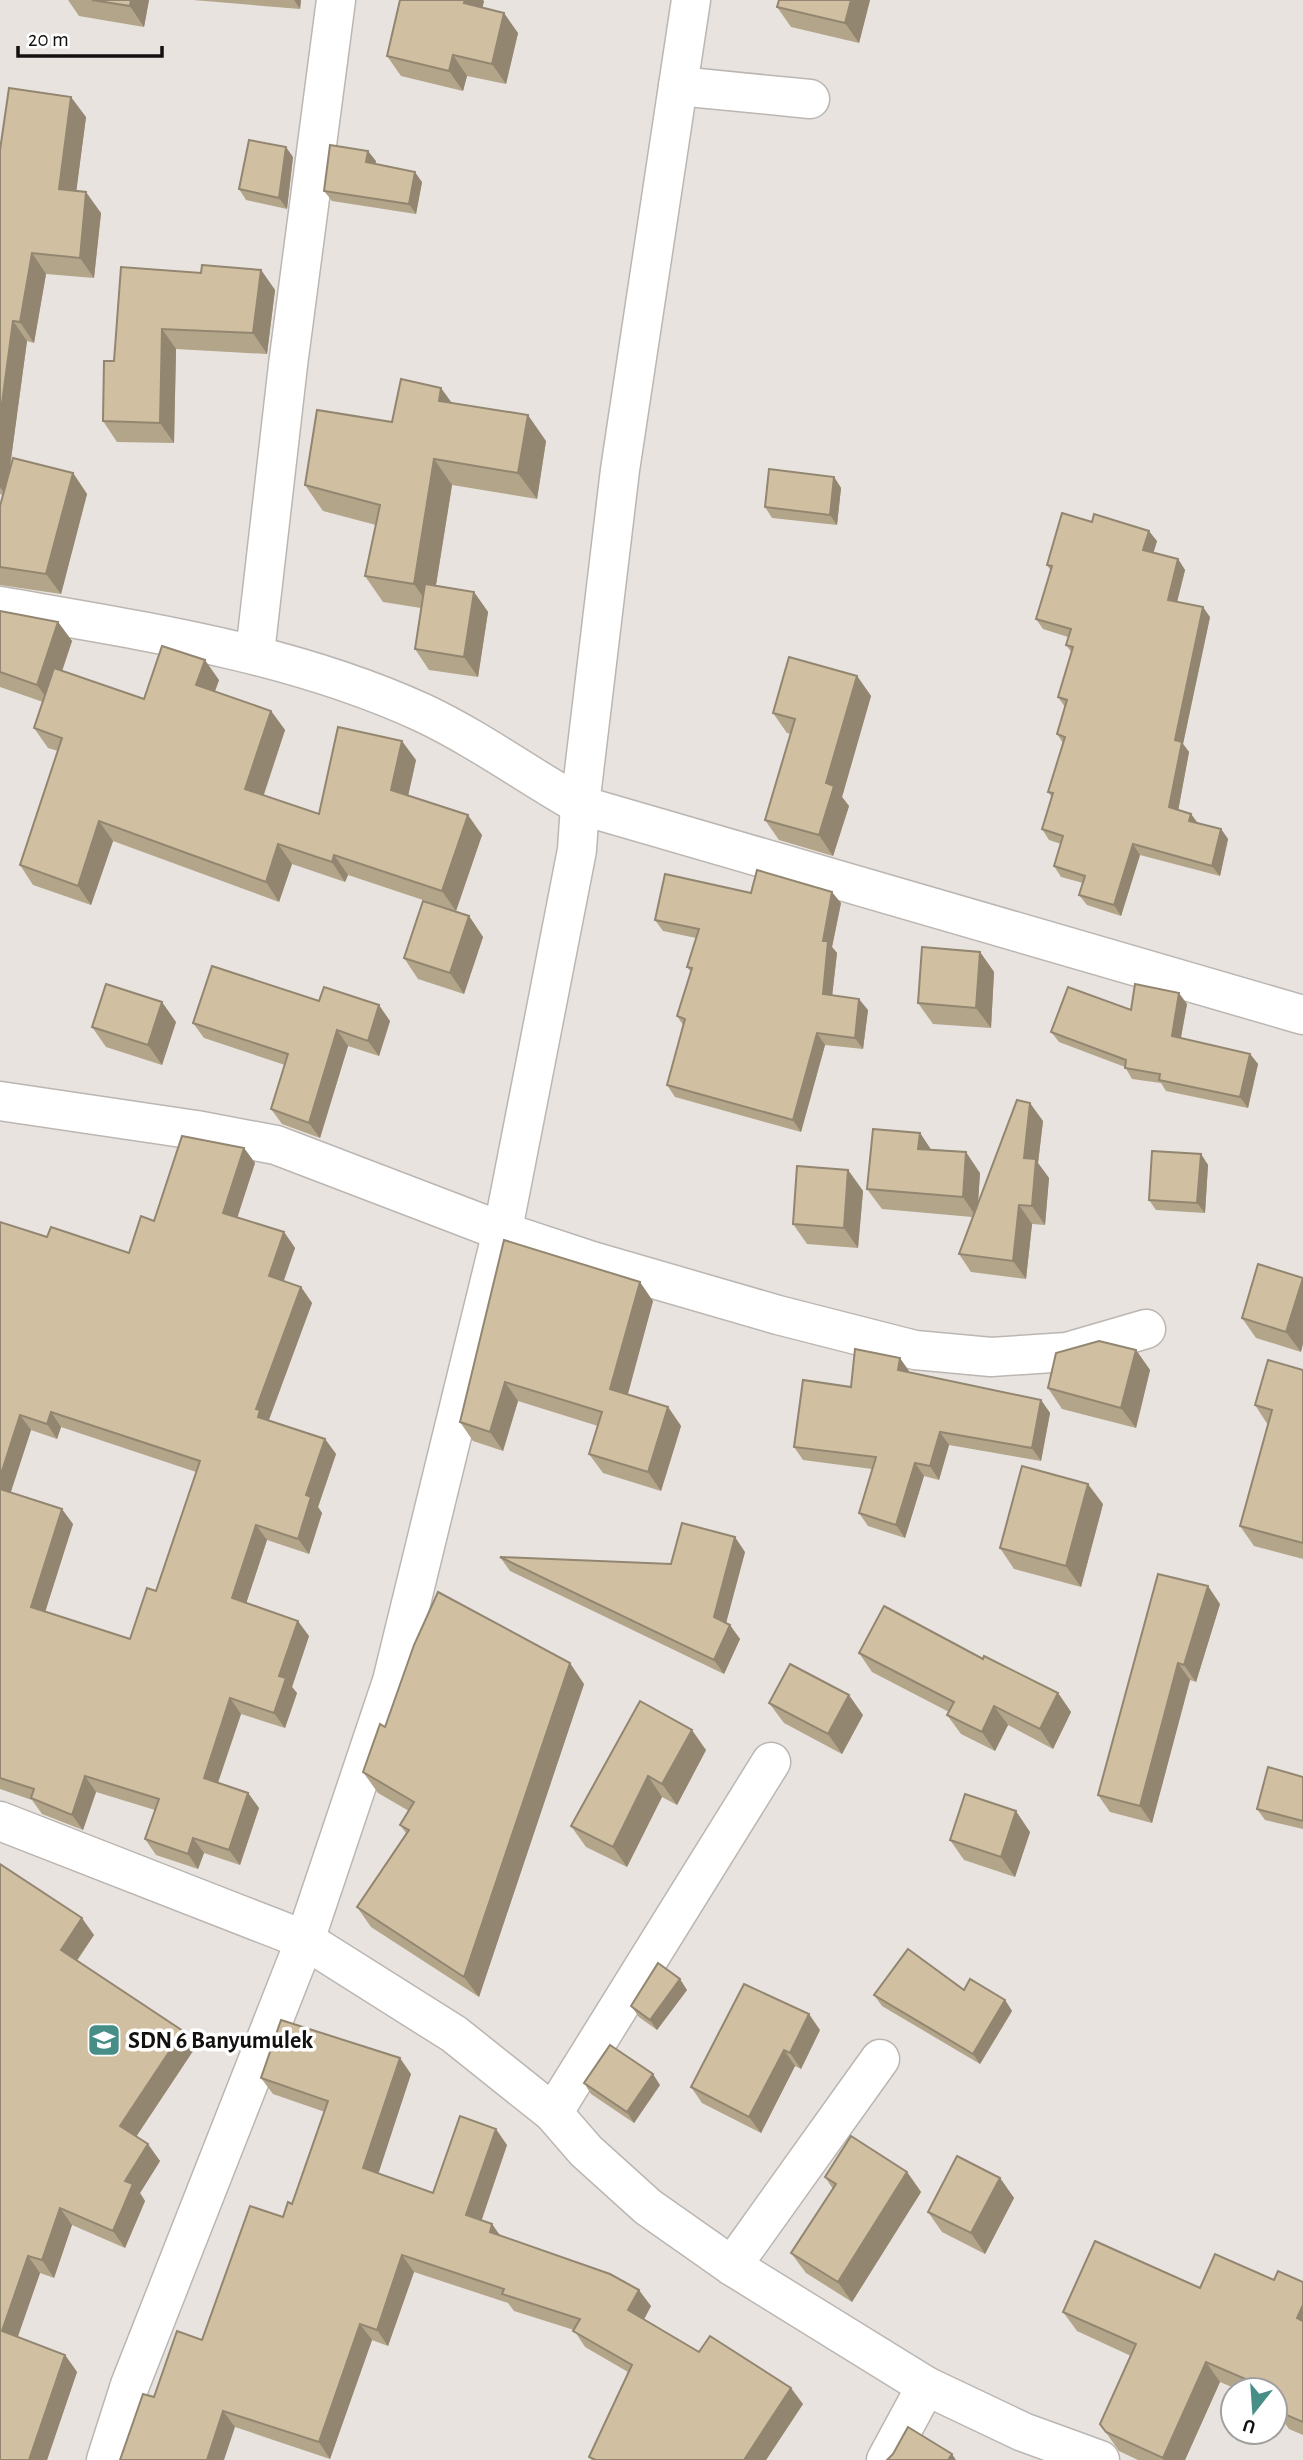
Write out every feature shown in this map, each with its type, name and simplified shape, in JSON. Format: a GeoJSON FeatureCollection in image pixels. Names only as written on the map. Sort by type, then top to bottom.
{"type":"FeatureCollection","features":[{"type":"Feature","properties":{"kind":"street"},"geometry":{"type":"LineString","coordinates":[[255,653],[288,365],[336,0]]}},
{"type":"Feature","properties":{"kind":"street"},"geometry":{"type":"LineString","coordinates":[[106,2460],[130,2385],[305,1940],[392,1681],[505,1218],[577,850],[620,470],[691,0]]}},
{"type":"Feature","properties":{"kind":"street"},"geometry":{"type":"LineString","coordinates":[[678,86],[810,99]]}},
{"type":"Feature","properties":{"kind":"street"},"geometry":{"type":"LineString","coordinates":[[0,606],[255,653],[422,713],[481,743],[534,779],[580,805],[1303,1015]]}},
{"type":"Feature","properties":{"kind":"street"},"geometry":{"type":"LineString","coordinates":[[0,1101],[196,1130],[276,1146],[505,1218],[778,1315],[915,1350],[991,1357],[1067,1352],[1146,1329]]}},
{"type":"Feature","properties":{"kind":"street"},"geometry":{"type":"LineString","coordinates":[[553,2113],[771,1762]]}},
{"type":"Feature","properties":{"kind":"street"},"geometry":{"type":"LineString","coordinates":[[0,1821],[305,1940],[454,2034],[553,2113],[586,2151],[648,2207],[732,2266],[926,2386],[1023,2432],[1100,2460]]}},
{"type":"Feature","properties":{"kind":"street"},"geometry":{"type":"LineString","coordinates":[[732,2266],[880,2059]]}},
{"type":"Feature","properties":{"kind":"street"},"geometry":{"type":"LineString","coordinates":[[886,2460],[926,2386]]}},
{"type":"Feature","properties":{"kind":"building"},"geometry":{"type":"Polygon","coordinates":[[[92,0],[131,0],[130,6],[92,0]]]}},
{"type":"Feature","properties":{"kind":"building"},"geometry":{"type":"Polygon","coordinates":[[[400,0],[465,0],[464,3],[504,13],[492,64],[453,55],[449,71],[387,56],[400,0]]]}},
{"type":"Feature","properties":{"kind":"building"},"geometry":{"type":"Polygon","coordinates":[[[779,0],[851,0],[845,23],[777,7],[779,0]]]}},
{"type":"Feature","properties":{"kind":"building"},"geometry":{"type":"Polygon","coordinates":[[[9,88],[71,97],[59,189],[86,192],[80,258],[32,253],[20,322],[13,321],[0,418],[0,150],[9,88]]]}},
{"type":"Feature","properties":{"kind":"building"},"geometry":{"type":"Polygon","coordinates":[[[249,140],[286,147],[279,198],[239,189],[249,140]]]}},
{"type":"Feature","properties":{"kind":"building"},"geometry":{"type":"Polygon","coordinates":[[[330,145],[368,151],[366,162],[415,172],[409,204],[324,191],[330,145]]]}},
{"type":"Feature","properties":{"kind":"building"},"geometry":{"type":"Polygon","coordinates":[[[202,265],[261,270],[253,333],[162,329],[160,423],[103,421],[104,361],[114,361],[121,267],[201,273],[202,265]]]}},
{"type":"Feature","properties":{"kind":"building"},"geometry":{"type":"Polygon","coordinates":[[[401,379],[441,388],[439,401],[528,415],[518,473],[434,459],[414,584],[365,576],[380,505],[305,485],[317,410],[392,422],[401,379]]]}},
{"type":"Feature","properties":{"kind":"building"},"geometry":{"type":"Polygon","coordinates":[[[13,458],[73,473],[46,574],[0,567],[0,506],[13,458]]]}},
{"type":"Feature","properties":{"kind":"building"},"geometry":{"type":"Polygon","coordinates":[[[769,469],[834,477],[830,515],[765,507],[769,469]]]}},
{"type":"Feature","properties":{"kind":"building"},"geometry":{"type":"Polygon","coordinates":[[[1062,513],[1092,522],[1094,514],[1149,531],[1143,550],[1178,559],[1168,600],[1203,607],[1175,740],[1182,742],[1169,807],[1191,814],[1189,821],[1221,829],[1212,866],[1133,844],[1114,905],[1079,895],[1085,876],[1054,866],[1063,836],[1042,829],[1053,793],[1048,792],[1065,737],[1057,734],[1067,700],[1058,697],[1073,647],[1066,645],[1071,629],[1036,619],[1052,566],[1047,565],[1062,513]]]}},
{"type":"Feature","properties":{"kind":"building"},"geometry":{"type":"Polygon","coordinates":[[[425,584],[474,592],[464,657],[415,649],[425,584]]]}},
{"type":"Feature","properties":{"kind":"building"},"geometry":{"type":"Polygon","coordinates":[[[0,611],[58,622],[37,685],[0,672],[0,611]]]}},
{"type":"Feature","properties":{"kind":"building"},"geometry":{"type":"Polygon","coordinates":[[[162,646],[205,660],[196,685],[271,711],[245,789],[319,814],[338,727],[402,741],[391,790],[468,815],[442,891],[334,855],[332,862],[278,844],[266,882],[99,821],[78,886],[20,865],[62,738],[34,728],[54,668],[144,699],[162,646]]]}},
{"type":"Feature","properties":{"kind":"building"},"geometry":{"type":"Polygon","coordinates":[[[789,657],[857,676],[826,783],[834,786],[819,835],[765,820],[795,719],[773,713],[789,657]]]}},
{"type":"Feature","properties":{"kind":"building"},"geometry":{"type":"Polygon","coordinates":[[[757,870],[832,892],[823,941],[828,941],[823,994],[859,999],[855,1038],[817,1033],[793,1120],[667,1085],[685,1019],[677,1016],[692,968],[687,967],[699,929],[655,920],[665,874],[751,893],[757,870]]]}},
{"type":"Feature","properties":{"kind":"building"},"geometry":{"type":"Polygon","coordinates":[[[423,901],[469,916],[450,973],[404,958],[423,901]]]}},
{"type":"Feature","properties":{"kind":"building"},"geometry":{"type":"Polygon","coordinates":[[[922,947],[980,952],[976,1008],[918,1003],[922,947]]]}},
{"type":"Feature","properties":{"kind":"building"},"geometry":{"type":"Polygon","coordinates":[[[212,966],[319,1001],[324,987],[379,1005],[368,1041],[337,1030],[309,1123],[271,1109],[288,1054],[193,1023],[212,966]]]}},
{"type":"Feature","properties":{"kind":"building"},"geometry":{"type":"Polygon","coordinates":[[[106,984],[162,1002],[148,1045],[92,1027],[106,984]]]}},
{"type":"Feature","properties":{"kind":"building"},"geometry":{"type":"Polygon","coordinates":[[[1135,984],[1179,993],[1172,1036],[1250,1054],[1240,1097],[1159,1080],[1160,1074],[1125,1068],[1126,1060],[1051,1032],[1068,987],[1131,1010],[1135,984]]]}},
{"type":"Feature","properties":{"kind":"building"},"geometry":{"type":"Polygon","coordinates":[[[1017,1100],[1030,1103],[1024,1158],[1036,1159],[1032,1206],[1019,1205],[1013,1261],[959,1254],[1017,1100]]]}},
{"type":"Feature","properties":{"kind":"building"},"geometry":{"type":"Polygon","coordinates":[[[873,1129],[920,1133],[918,1149],[966,1152],[963,1197],[867,1189],[873,1129]]]}},
{"type":"Feature","properties":{"kind":"building"},"geometry":{"type":"Polygon","coordinates":[[[182,1136],[244,1148],[223,1213],[284,1232],[269,1276],[301,1287],[256,1409],[260,1410],[258,1417],[325,1439],[306,1495],[311,1497],[298,1539],[256,1525],[232,1598],[298,1621],[279,1676],[286,1678],[274,1713],[230,1698],[204,1778],[248,1793],[229,1850],[193,1838],[188,1854],[145,1839],[159,1799],[85,1776],[72,1815],[31,1798],[34,1789],[0,1778],[0,1489],[62,1509],[31,1607],[130,1639],[147,1588],[156,1591],[200,1461],[51,1412],[47,1424],[20,1415],[0,1477],[0,1222],[47,1237],[51,1227],[129,1253],[141,1216],[154,1221],[182,1136]]]}},
{"type":"Feature","properties":{"kind":"building"},"geometry":{"type":"Polygon","coordinates":[[[1152,1151],[1201,1154],[1197,1203],[1149,1200],[1152,1151]]]}},
{"type":"Feature","properties":{"kind":"building"},"geometry":{"type":"Polygon","coordinates":[[[797,1166],[848,1170],[844,1228],[793,1224],[797,1166]]]}},
{"type":"Feature","properties":{"kind":"building"},"geometry":{"type":"Polygon","coordinates":[[[504,1240],[640,1282],[610,1389],[668,1407],[648,1472],[589,1454],[602,1412],[505,1382],[490,1432],[460,1422],[504,1240]]]}},
{"type":"Feature","properties":{"kind":"building"},"geometry":{"type":"Polygon","coordinates":[[[1258,1264],[1303,1278],[1286,1332],[1242,1318],[1258,1264]]]}},
{"type":"Feature","properties":{"kind":"building"},"geometry":{"type":"Polygon","coordinates":[[[1099,1341],[1136,1350],[1121,1408],[1048,1388],[1056,1353],[1099,1341]]]}},
{"type":"Feature","properties":{"kind":"building"},"geometry":{"type":"Polygon","coordinates":[[[855,1349],[900,1358],[898,1370],[1041,1400],[1032,1448],[940,1432],[930,1466],[915,1463],[896,1525],[859,1513],[876,1457],[794,1447],[803,1380],[851,1387],[855,1349]]]}},
{"type":"Feature","properties":{"kind":"building"},"geometry":{"type":"Polygon","coordinates":[[[1268,1360],[1303,1370],[1303,1543],[1240,1526],[1272,1410],[1255,1405],[1268,1360]]]}},
{"type":"Feature","properties":{"kind":"building"},"geometry":{"type":"Polygon","coordinates":[[[1022,1466],[1088,1484],[1066,1566],[1000,1548],[1022,1466]]]}},
{"type":"Feature","properties":{"kind":"building"},"geometry":{"type":"Polygon","coordinates":[[[682,1523],[735,1537],[714,1617],[730,1625],[714,1660],[500,1557],[671,1564],[682,1523]]]}},
{"type":"Feature","properties":{"kind":"building"},"geometry":{"type":"Polygon","coordinates":[[[1158,1574],[1208,1586],[1184,1665],[1178,1663],[1140,1806],[1098,1795],[1158,1574]]]}},
{"type":"Feature","properties":{"kind":"building"},"geometry":{"type":"Polygon","coordinates":[[[438,1592],[570,1663],[464,1977],[357,1907],[409,1830],[400,1825],[414,1802],[363,1772],[380,1724],[385,1727],[414,1645],[438,1592]]]}},
{"type":"Feature","properties":{"kind":"building"},"geometry":{"type":"Polygon","coordinates":[[[884,1606],[983,1659],[984,1656],[1058,1693],[1040,1729],[994,1706],[982,1732],[947,1715],[954,1702],[859,1653],[884,1606]]]}},
{"type":"Feature","properties":{"kind":"building"},"geometry":{"type":"Polygon","coordinates":[[[790,1664],[849,1695],[828,1734],[769,1703],[790,1664]]]}},
{"type":"Feature","properties":{"kind":"building"},"geometry":{"type":"Polygon","coordinates":[[[640,1701],[692,1730],[662,1784],[648,1776],[613,1847],[571,1826],[640,1701]]]}},
{"type":"Feature","properties":{"kind":"building"},"geometry":{"type":"Polygon","coordinates":[[[1268,1767],[1303,1777],[1303,1821],[1257,1809],[1268,1767]]]}},
{"type":"Feature","properties":{"kind":"building"},"geometry":{"type":"Polygon","coordinates":[[[965,1794],[1016,1811],[1001,1857],[950,1840],[965,1794]]]}},
{"type":"Feature","properties":{"kind":"building","name":"SDN 6 Banyumulek"},"geometry":{"type":"Polygon","coordinates":[[[0,1864],[82,1918],[61,1950],[183,2031],[120,2126],[148,2144],[125,2181],[133,2184],[113,2231],[60,2208],[42,2260],[28,2256],[2,2331],[65,2355],[29,2460],[0,2460],[0,1864]]]}},
{"type":"Feature","properties":{"kind":"building"},"geometry":{"type":"Polygon","coordinates":[[[908,1949],[964,1990],[970,1979],[1005,2000],[973,2054],[874,1995],[908,1949]]]}},
{"type":"Feature","properties":{"kind":"building"},"geometry":{"type":"Polygon","coordinates":[[[658,1963],[680,1979],[650,2020],[631,2006],[658,1963]]]}},
{"type":"Feature","properties":{"kind":"building"},"geometry":{"type":"Polygon","coordinates":[[[744,1984],[809,2014],[790,2053],[784,2050],[749,2117],[691,2087],[744,1984]]]}},
{"type":"Feature","properties":{"kind":"building"},"geometry":{"type":"Polygon","coordinates":[[[281,2020],[400,2058],[363,2168],[433,2193],[460,2116],[496,2129],[466,2215],[492,2224],[490,2232],[610,2274],[639,2290],[628,2310],[699,2352],[710,2336],[791,2388],[744,2460],[596,2460],[589,2457],[632,2365],[573,2331],[580,2319],[502,2294],[504,2289],[402,2255],[377,2330],[360,2324],[319,2442],[223,2411],[207,2460],[120,2460],[143,2394],[154,2397],[177,2331],[202,2340],[250,2206],[283,2217],[288,2202],[292,2204],[328,2101],[261,2078],[281,2020]]]}},
{"type":"Feature","properties":{"kind":"building"},"geometry":{"type":"Polygon","coordinates":[[[610,2045],[653,2074],[627,2112],[584,2083],[610,2045]]]}},
{"type":"Feature","properties":{"kind":"building"},"geometry":{"type":"Polygon","coordinates":[[[851,2136],[907,2172],[838,2282],[791,2253],[836,2184],[825,2177],[851,2136]]]}},
{"type":"Feature","properties":{"kind":"building"},"geometry":{"type":"Polygon","coordinates":[[[957,2156],[1000,2178],[971,2233],[928,2212],[957,2156]]]}},
{"type":"Feature","properties":{"kind":"building"},"geometry":{"type":"Polygon","coordinates":[[[1095,2241],[1200,2288],[1215,2254],[1274,2280],[1278,2271],[1303,2282],[1303,2305],[1297,2318],[1303,2321],[1303,2422],[1289,2416],[1289,2376],[1238,2376],[1206,2362],[1163,2458],[1106,2432],[1100,2424],[1136,2344],[1063,2312],[1095,2241]]]}},
{"type":"Feature","properties":{"kind":"building"},"geometry":{"type":"Polygon","coordinates":[[[908,2427],[952,2454],[948,2460],[887,2460],[908,2427]]]}},
{"type":"Feature","properties":{"kind":"place","name":"SDN 6 Banyumulek"},"geometry":{"type":"Point","coordinates":[104,2040]}}]}
